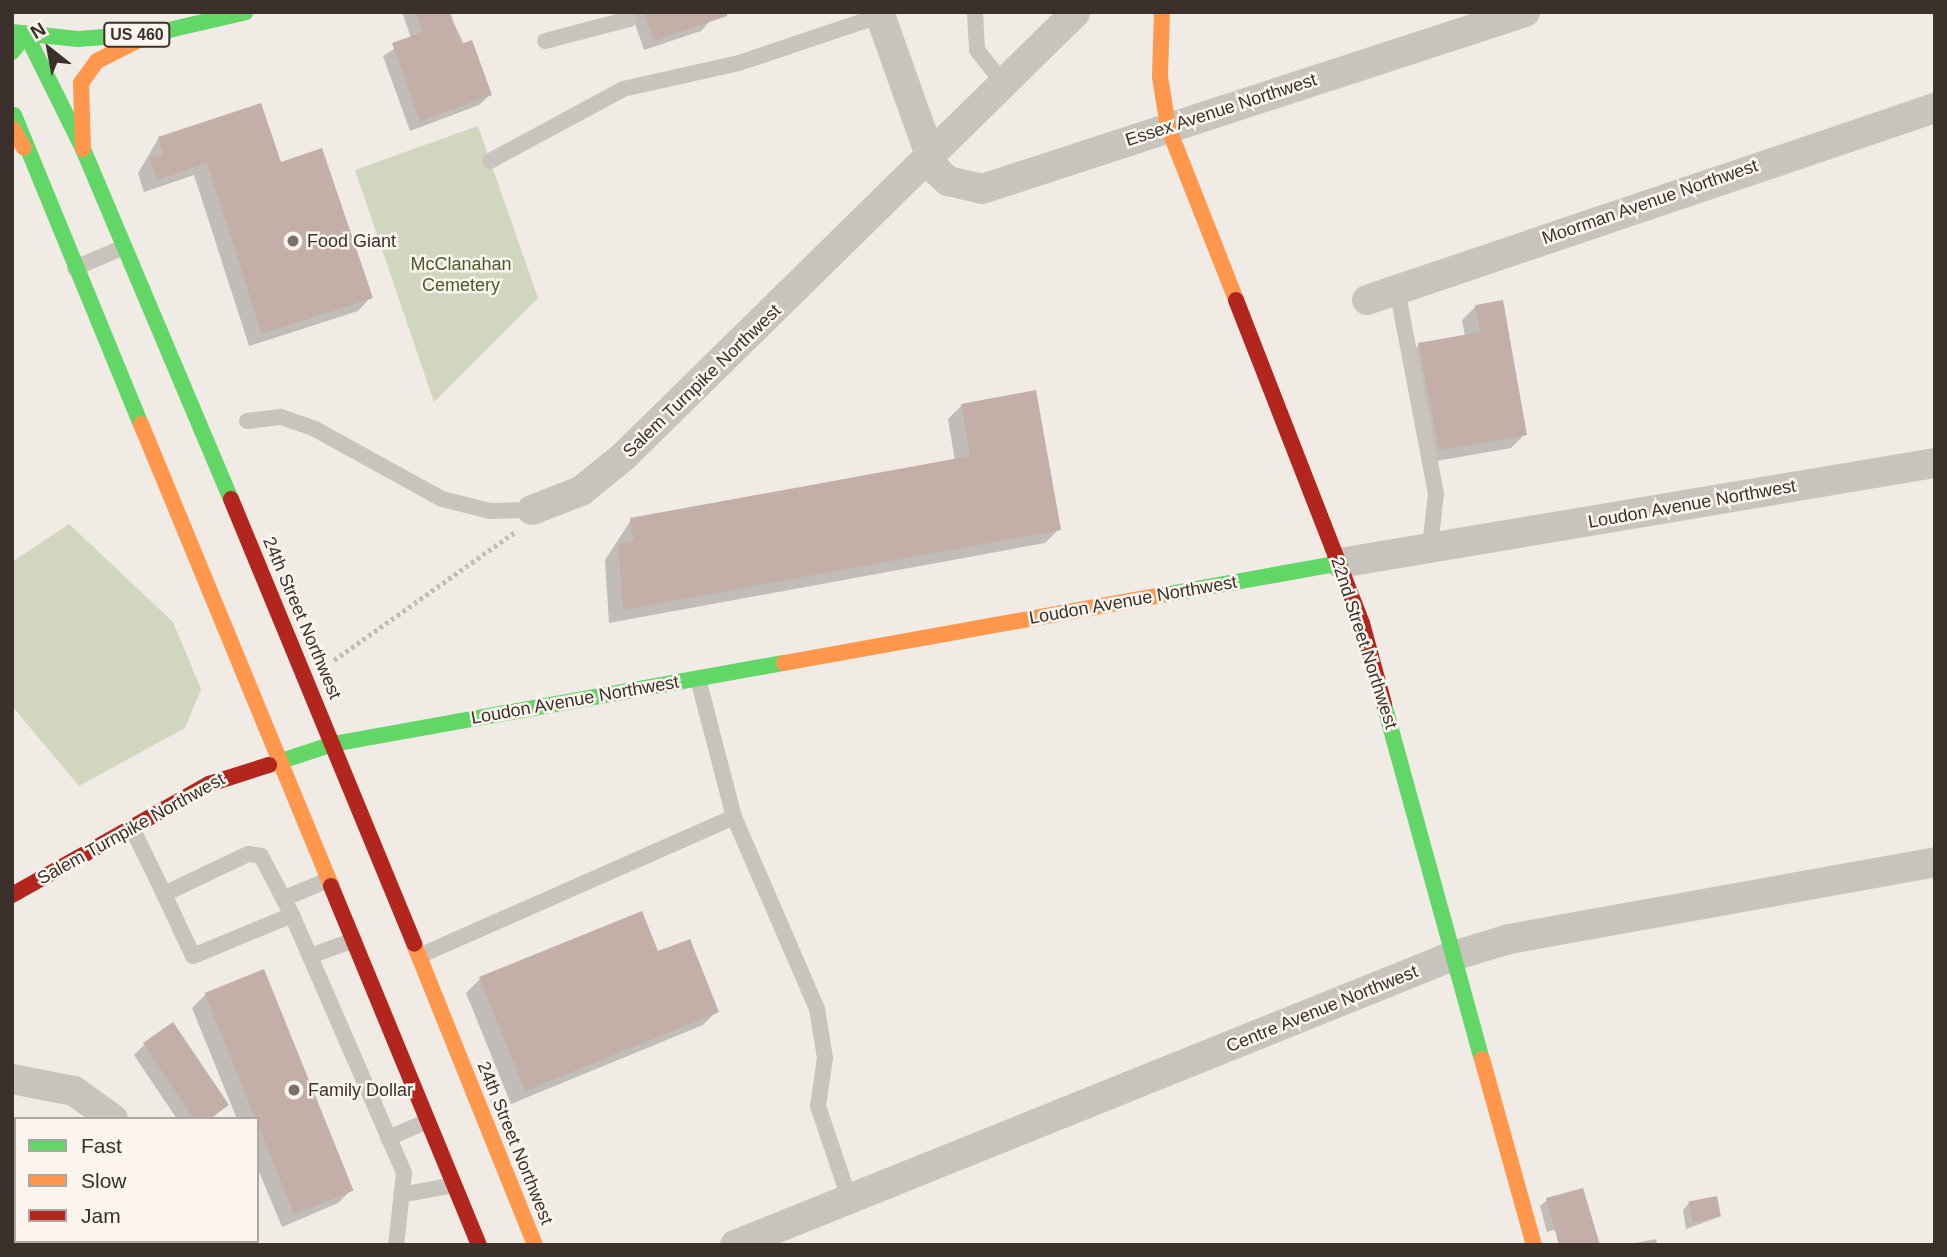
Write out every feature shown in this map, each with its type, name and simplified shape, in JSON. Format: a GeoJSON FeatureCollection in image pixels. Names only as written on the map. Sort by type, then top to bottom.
{"type":"FeatureCollection","features":[{"type":"Feature","properties":{"kind":"main road","name":"US 460"},"geometry":{"type":"LineString","coordinates":[[19,33],[78,38],[156,33],[246,12]]}},
{"type":"Feature","properties":{"kind":"main road","name":"22nd Street Northwest"},"geometry":{"type":"LineString","coordinates":[[1162,12],[1160,78],[1168,127],[1340,563],[1534,1245]]}},
{"type":"Feature","properties":{"kind":"main road","name":"24th Street Northwest"},"geometry":{"type":"LineString","coordinates":[[12,16],[83,149],[333,744],[535,1245]]}},
{"type":"Feature","properties":{"kind":"main road"},"geometry":{"type":"LineString","coordinates":[[12,52],[19,33],[48,18]]}},
{"type":"Feature","properties":{"kind":"main road"},"geometry":{"type":"LineString","coordinates":[[83,149],[80,83],[112,51],[156,33]]}},
{"type":"Feature","properties":{"kind":"main road"},"geometry":{"type":"LineString","coordinates":[[12,109],[24,148],[282,757],[479,1245]]}},
{"type":"Feature","properties":{"kind":"main road"},"geometry":{"type":"LineString","coordinates":[[12,128],[24,148]]}},
{"type":"Feature","properties":{"kind":"main road","name":"Loudon Avenue Northwest"},"geometry":{"type":"LineString","coordinates":[[333,744],[1340,563]]}},
{"type":"Feature","properties":{"kind":"main road","name":"Salem Turnpike Northwest"},"geometry":{"type":"LineString","coordinates":[[12,894],[209,784],[282,757],[333,744]]}},
{"type":"Feature","properties":{"kind":"street","name":"Essex Avenue Northwest"},"geometry":{"type":"LineString","coordinates":[[929,156],[948,181],[982,190],[1467,21],[1525,12]]}},
{"type":"Feature","properties":{"kind":"street"},"geometry":{"type":"LineString","coordinates":[[884,13],[929,156]]}},
{"type":"Feature","properties":{"kind":"street","name":"Salem Turnpike Northwest"},"geometry":{"type":"LineString","coordinates":[[532,510],[581,491],[624,456],[1075,13]]}},
{"type":"Feature","properties":{"kind":"street","name":"Moorman Avenue Northwest"},"geometry":{"type":"LineString","coordinates":[[1367,300],[1935,108]]}},
{"type":"Feature","properties":{"kind":"street","name":"Loudon Avenue Northwest"},"geometry":{"type":"LineString","coordinates":[[1340,563],[1935,463]]}},
{"type":"Feature","properties":{"kind":"street","name":"Centre Avenue Northwest"},"geometry":{"type":"LineString","coordinates":[[735,1245],[1453,956],[1509,939],[1935,862]]}},
{"type":"Feature","properties":{"kind":"street"},"geometry":{"type":"LineString","coordinates":[[12,1079],[74,1091],[110,1117]]}},
{"type":"Feature","properties":{"kind":"lane"},"geometry":{"type":"LineString","coordinates":[[545,41],[629,19],[627,12]]}},
{"type":"Feature","properties":{"kind":"lane"},"geometry":{"type":"LineString","coordinates":[[975,12],[977,50],[1003,83]]}},
{"type":"Feature","properties":{"kind":"lane"},"geometry":{"type":"LineString","coordinates":[[490,161],[623,89],[739,63],[884,13]]}},
{"type":"Feature","properties":{"kind":"lane"},"geometry":{"type":"LineString","coordinates":[[75,268],[124,247]]}},
{"type":"Feature","properties":{"kind":"lane"},"geometry":{"type":"LineString","coordinates":[[1397,289],[1436,493],[1430,547]]}},
{"type":"Feature","properties":{"kind":"lane","name":"Salem Turnpike Northwest"},"geometry":{"type":"LineString","coordinates":[[247,421],[281,417],[316,429],[442,499],[491,510],[532,510]]}},
{"type":"Feature","properties":{"kind":"lane"},"geometry":{"type":"LineString","coordinates":[[698,678],[734,817],[817,1009],[825,1058],[818,1106],[849,1198]]}},
{"type":"Feature","properties":{"kind":"lane"},"geometry":{"type":"LineString","coordinates":[[419,956],[734,817]]}},
{"type":"Feature","properties":{"kind":"lane"},"geometry":{"type":"LineString","coordinates":[[131,826],[193,956],[292,915]]}},
{"type":"Feature","properties":{"kind":"lane"},"geometry":{"type":"LineString","coordinates":[[164,894],[248,855],[261,856],[285,898],[404,1173],[396,1245]]}},
{"type":"Feature","properties":{"kind":"lane"},"geometry":{"type":"LineString","coordinates":[[285,898],[330,879]]}},
{"type":"Feature","properties":{"kind":"lane"},"geometry":{"type":"LineString","coordinates":[[310,956],[355,940]]}},
{"type":"Feature","properties":{"kind":"lane"},"geometry":{"type":"LineString","coordinates":[[388,1138],[428,1120]]}},
{"type":"Feature","properties":{"kind":"lane"},"geometry":{"type":"LineString","coordinates":[[401,1195],[455,1185]]}},
{"type":"Feature","properties":{"kind":"path"},"geometry":{"type":"LineString","coordinates":[[331,665],[340,650],[523,526],[532,510]]}},
{"type":"Feature","properties":{"kind":"green space","name":"McClanahan Cemetery"},"geometry":{"type":"Polygon","coordinates":[[[478,126],[538,298],[434,402],[355,170],[478,126]]]}},
{"type":"Feature","properties":{"kind":"green space"},"geometry":{"type":"Polygon","coordinates":[[[69,524],[173,622],[201,689],[185,728],[79,786],[12,706],[12,562],[69,524]]]}},
{"type":"Feature","properties":{"kind":"building"},"geometry":{"type":"Polygon","coordinates":[[[416,12],[450,12],[461,44],[472,40],[492,95],[420,121],[392,43],[423,32],[416,12]]]}},
{"type":"Feature","properties":{"kind":"building"},"geometry":{"type":"Polygon","coordinates":[[[644,12],[727,12],[727,16],[654,41],[644,12]]]}},
{"type":"Feature","properties":{"kind":"building","name":"Food Giant"},"geometry":{"type":"Polygon","coordinates":[[[261,103],[281,162],[322,148],[373,298],[262,334],[207,163],[157,180],[150,158],[163,154],[158,137],[261,103]]]}},
{"type":"Feature","properties":{"kind":"building"},"geometry":{"type":"Polygon","coordinates":[[[1503,300],[1527,435],[1439,450],[1418,343],[1480,332],[1475,305],[1503,300]]]}},
{"type":"Feature","properties":{"kind":"building"},"geometry":{"type":"Polygon","coordinates":[[[1036,390],[1061,530],[623,610],[618,544],[634,541],[630,518],[970,456],[961,404],[1036,390]]]}},
{"type":"Feature","properties":{"kind":"building"},"geometry":{"type":"Polygon","coordinates":[[[642,911],[658,951],[690,939],[719,1012],[525,1091],[479,977],[642,911]]]}},
{"type":"Feature","properties":{"kind":"building"},"geometry":{"type":"Polygon","coordinates":[[[264,969],[354,1191],[294,1215],[259,1127],[259,1117],[255,1117],[205,993],[264,969]]]}},
{"type":"Feature","properties":{"kind":"building"},"geometry":{"type":"Polygon","coordinates":[[[173,1022],[229,1105],[212,1117],[193,1117],[143,1043],[173,1022]]]}},
{"type":"Feature","properties":{"kind":"building"},"geometry":{"type":"Polygon","coordinates":[[[1583,1188],[1600,1245],[1559,1245],[1546,1198],[1583,1188]]]}},
{"type":"Feature","properties":{"kind":"building"},"geometry":{"type":"Polygon","coordinates":[[[1717,1196],[1721,1217],[1693,1222],[1689,1202],[1717,1196]]]}},
{"type":"Feature","properties":{"kind":"traffic: fast"},"geometry":{"type":"LineString","coordinates":[[12,32],[78,39],[156,33],[246,12]]}},
{"type":"Feature","properties":{"kind":"traffic: fast"},"geometry":{"type":"LineString","coordinates":[[12,52],[26,34],[83,149],[231,499]]}},
{"type":"Feature","properties":{"kind":"traffic: fast"},"geometry":{"type":"LineString","coordinates":[[14,115],[141,424]]}},
{"type":"Feature","properties":{"kind":"traffic: fast"},"geometry":{"type":"LineString","coordinates":[[1163,595],[1340,563]]}},
{"type":"Feature","properties":{"kind":"traffic: fast"},"geometry":{"type":"LineString","coordinates":[[269,765],[333,744],[784,663]]}},
{"type":"Feature","properties":{"kind":"traffic: fast"},"geometry":{"type":"LineString","coordinates":[[1384,704],[1482,1059]]}},
{"type":"Feature","properties":{"kind":"traffic: slow"},"geometry":{"type":"LineString","coordinates":[[1162,12],[1160,77],[1168,127],[1236,300]]}},
{"type":"Feature","properties":{"kind":"traffic: slow"},"geometry":{"type":"LineString","coordinates":[[83,149],[81,83],[97,61],[139,40]]}},
{"type":"Feature","properties":{"kind":"traffic: slow"},"geometry":{"type":"LineString","coordinates":[[12,128],[24,148]]}},
{"type":"Feature","properties":{"kind":"traffic: slow"},"geometry":{"type":"LineString","coordinates":[[141,424],[331,886]]}},
{"type":"Feature","properties":{"kind":"traffic: slow"},"geometry":{"type":"LineString","coordinates":[[784,663],[1163,595]]}},
{"type":"Feature","properties":{"kind":"traffic: slow"},"geometry":{"type":"LineString","coordinates":[[414,944],[535,1245]]}},
{"type":"Feature","properties":{"kind":"traffic: slow"},"geometry":{"type":"LineString","coordinates":[[1482,1059],[1534,1245]]}},
{"type":"Feature","properties":{"kind":"traffic: jam"},"geometry":{"type":"LineString","coordinates":[[1236,300],[1362,623],[1384,704]]}},
{"type":"Feature","properties":{"kind":"traffic: jam"},"geometry":{"type":"LineString","coordinates":[[231,499],[414,944]]}},
{"type":"Feature","properties":{"kind":"traffic: jam"},"geometry":{"type":"LineString","coordinates":[[12,895],[209,784],[269,765]]}},
{"type":"Feature","properties":{"kind":"traffic: jam"},"geometry":{"type":"LineString","coordinates":[[331,886],[479,1245]]}},
{"type":"Feature","properties":{"kind":"place","name":"Food Giant"},"geometry":{"type":"Point","coordinates":[293,241]}},
{"type":"Feature","properties":{"kind":"place","name":"Family Dollar"},"geometry":{"type":"Point","coordinates":[294,1090]}}]}
